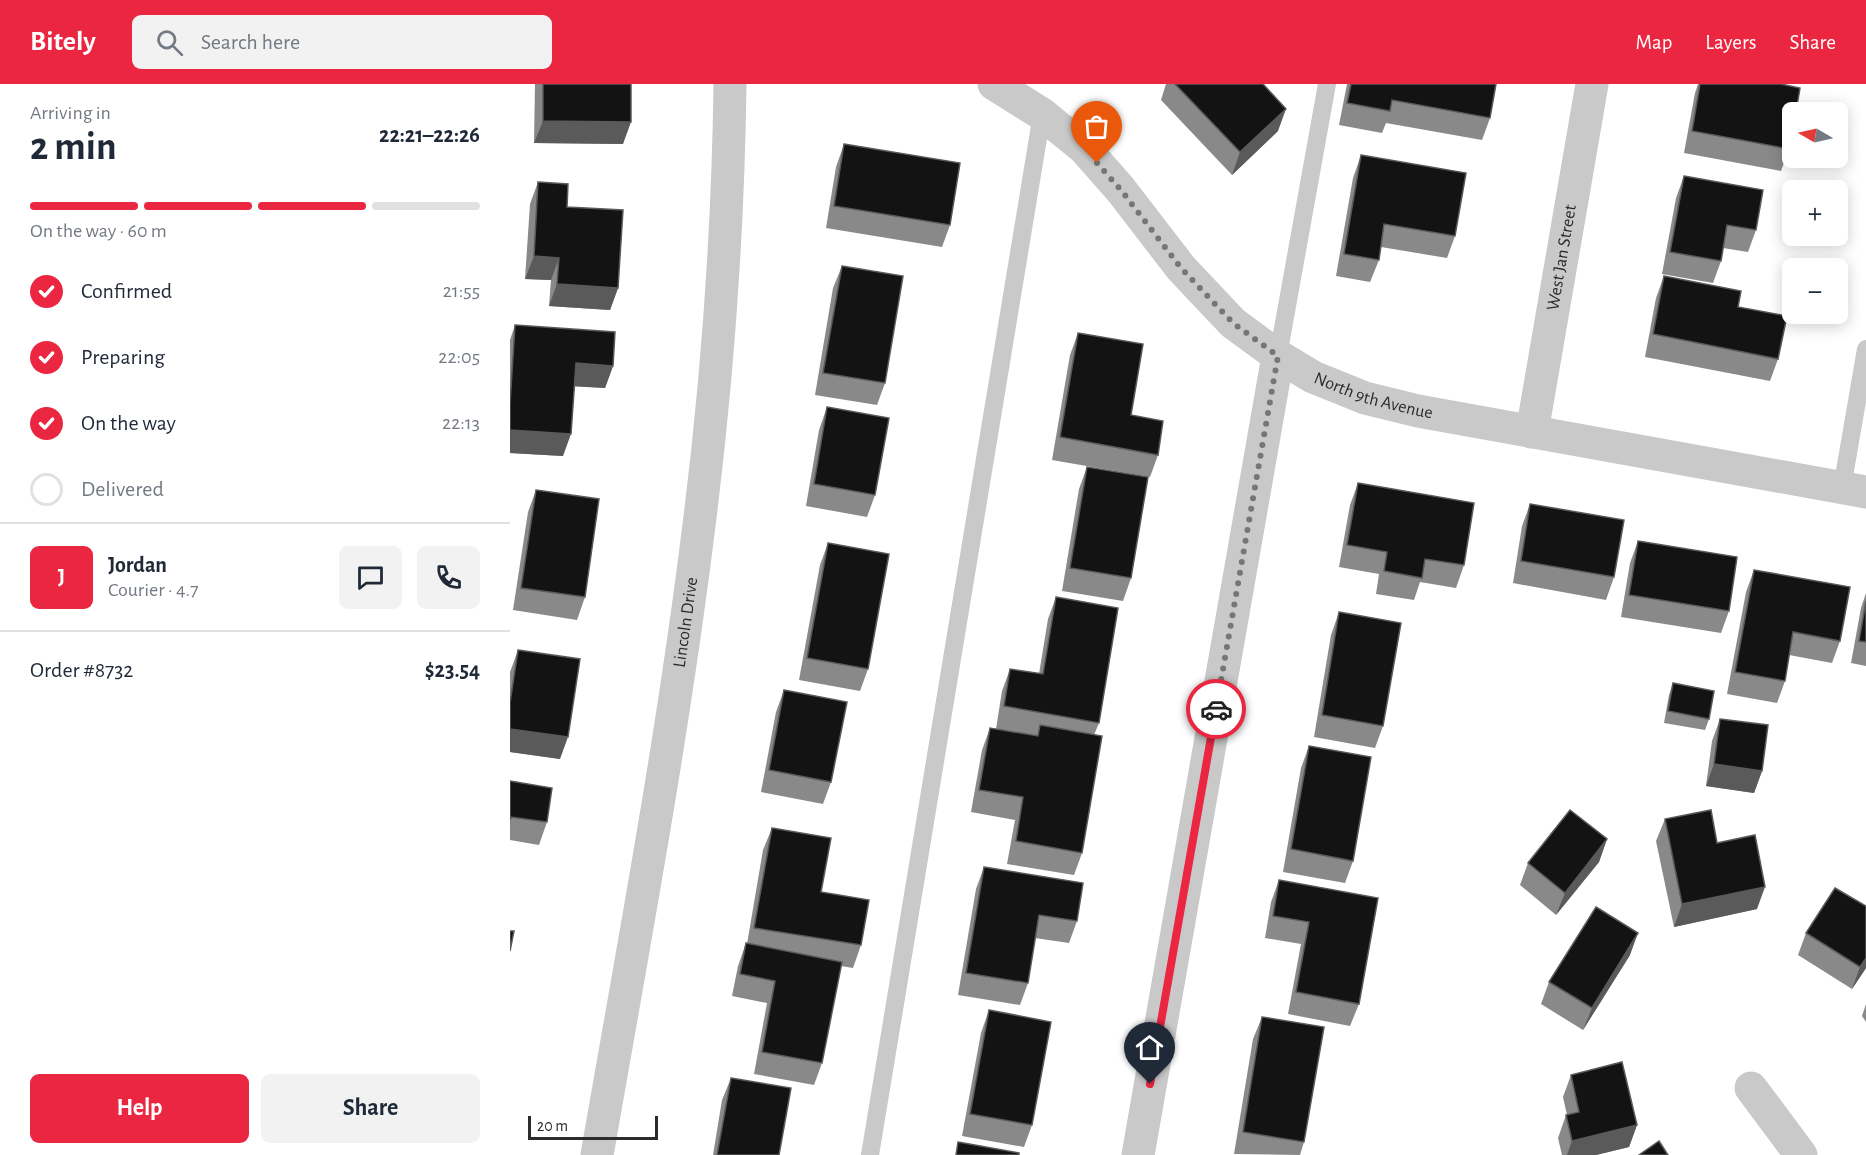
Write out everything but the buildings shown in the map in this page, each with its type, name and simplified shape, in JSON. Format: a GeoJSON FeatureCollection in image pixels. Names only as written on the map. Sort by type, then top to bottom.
{"type":"FeatureCollection","features":[{"type":"Feature","properties":{"kind":"street","name":"Lincoln Drive"},"geometry":{"type":"LineString","coordinates":[[597,1155],[662,789],[699,531],[724,250],[730,84]]}},
{"type":"Feature","properties":{"kind":"street","name":"North 9th Avenue"},"geometry":{"type":"LineString","coordinates":[[994,84],[1042,114],[1085,149],[1121,190],[1181,268],[1233,323],[1278,356],[1313,376],[1365,398],[1418,411],[1854,490]]}},
{"type":"Feature","properties":{"kind":"street","name":"West Jan Street"},"geometry":{"type":"LineString","coordinates":[[1532,432],[1592,84]]}},
{"type":"Feature","properties":{"kind":"street"},"geometry":{"type":"LineString","coordinates":[[1138,1155],[1278,356]]}},
{"type":"Feature","properties":{"kind":"street"},"geometry":{"type":"LineString","coordinates":[[1751,1088],[1801,1155]]}},
{"type":"Feature","properties":{"kind":"lane"},"geometry":{"type":"LineString","coordinates":[[1278,356],[1327,84]]}},
{"type":"Feature","properties":{"kind":"lane"},"geometry":{"type":"LineString","coordinates":[[870,1155],[1042,114]]}},
{"type":"Feature","properties":{"kind":"lane"},"geometry":{"type":"LineString","coordinates":[[1854,490],[1866,350]]}},
{"type":"Feature","properties":{"kind":"way so far"},"geometry":{"type":"LineString","coordinates":[[1097,163],[1121,190],[1181,268],[1233,323],[1278,356],[1216,709]]}},
{"type":"Feature","properties":{"kind":"route"},"geometry":{"type":"LineString","coordinates":[[1150,1084],[1216,709]]}}]}
